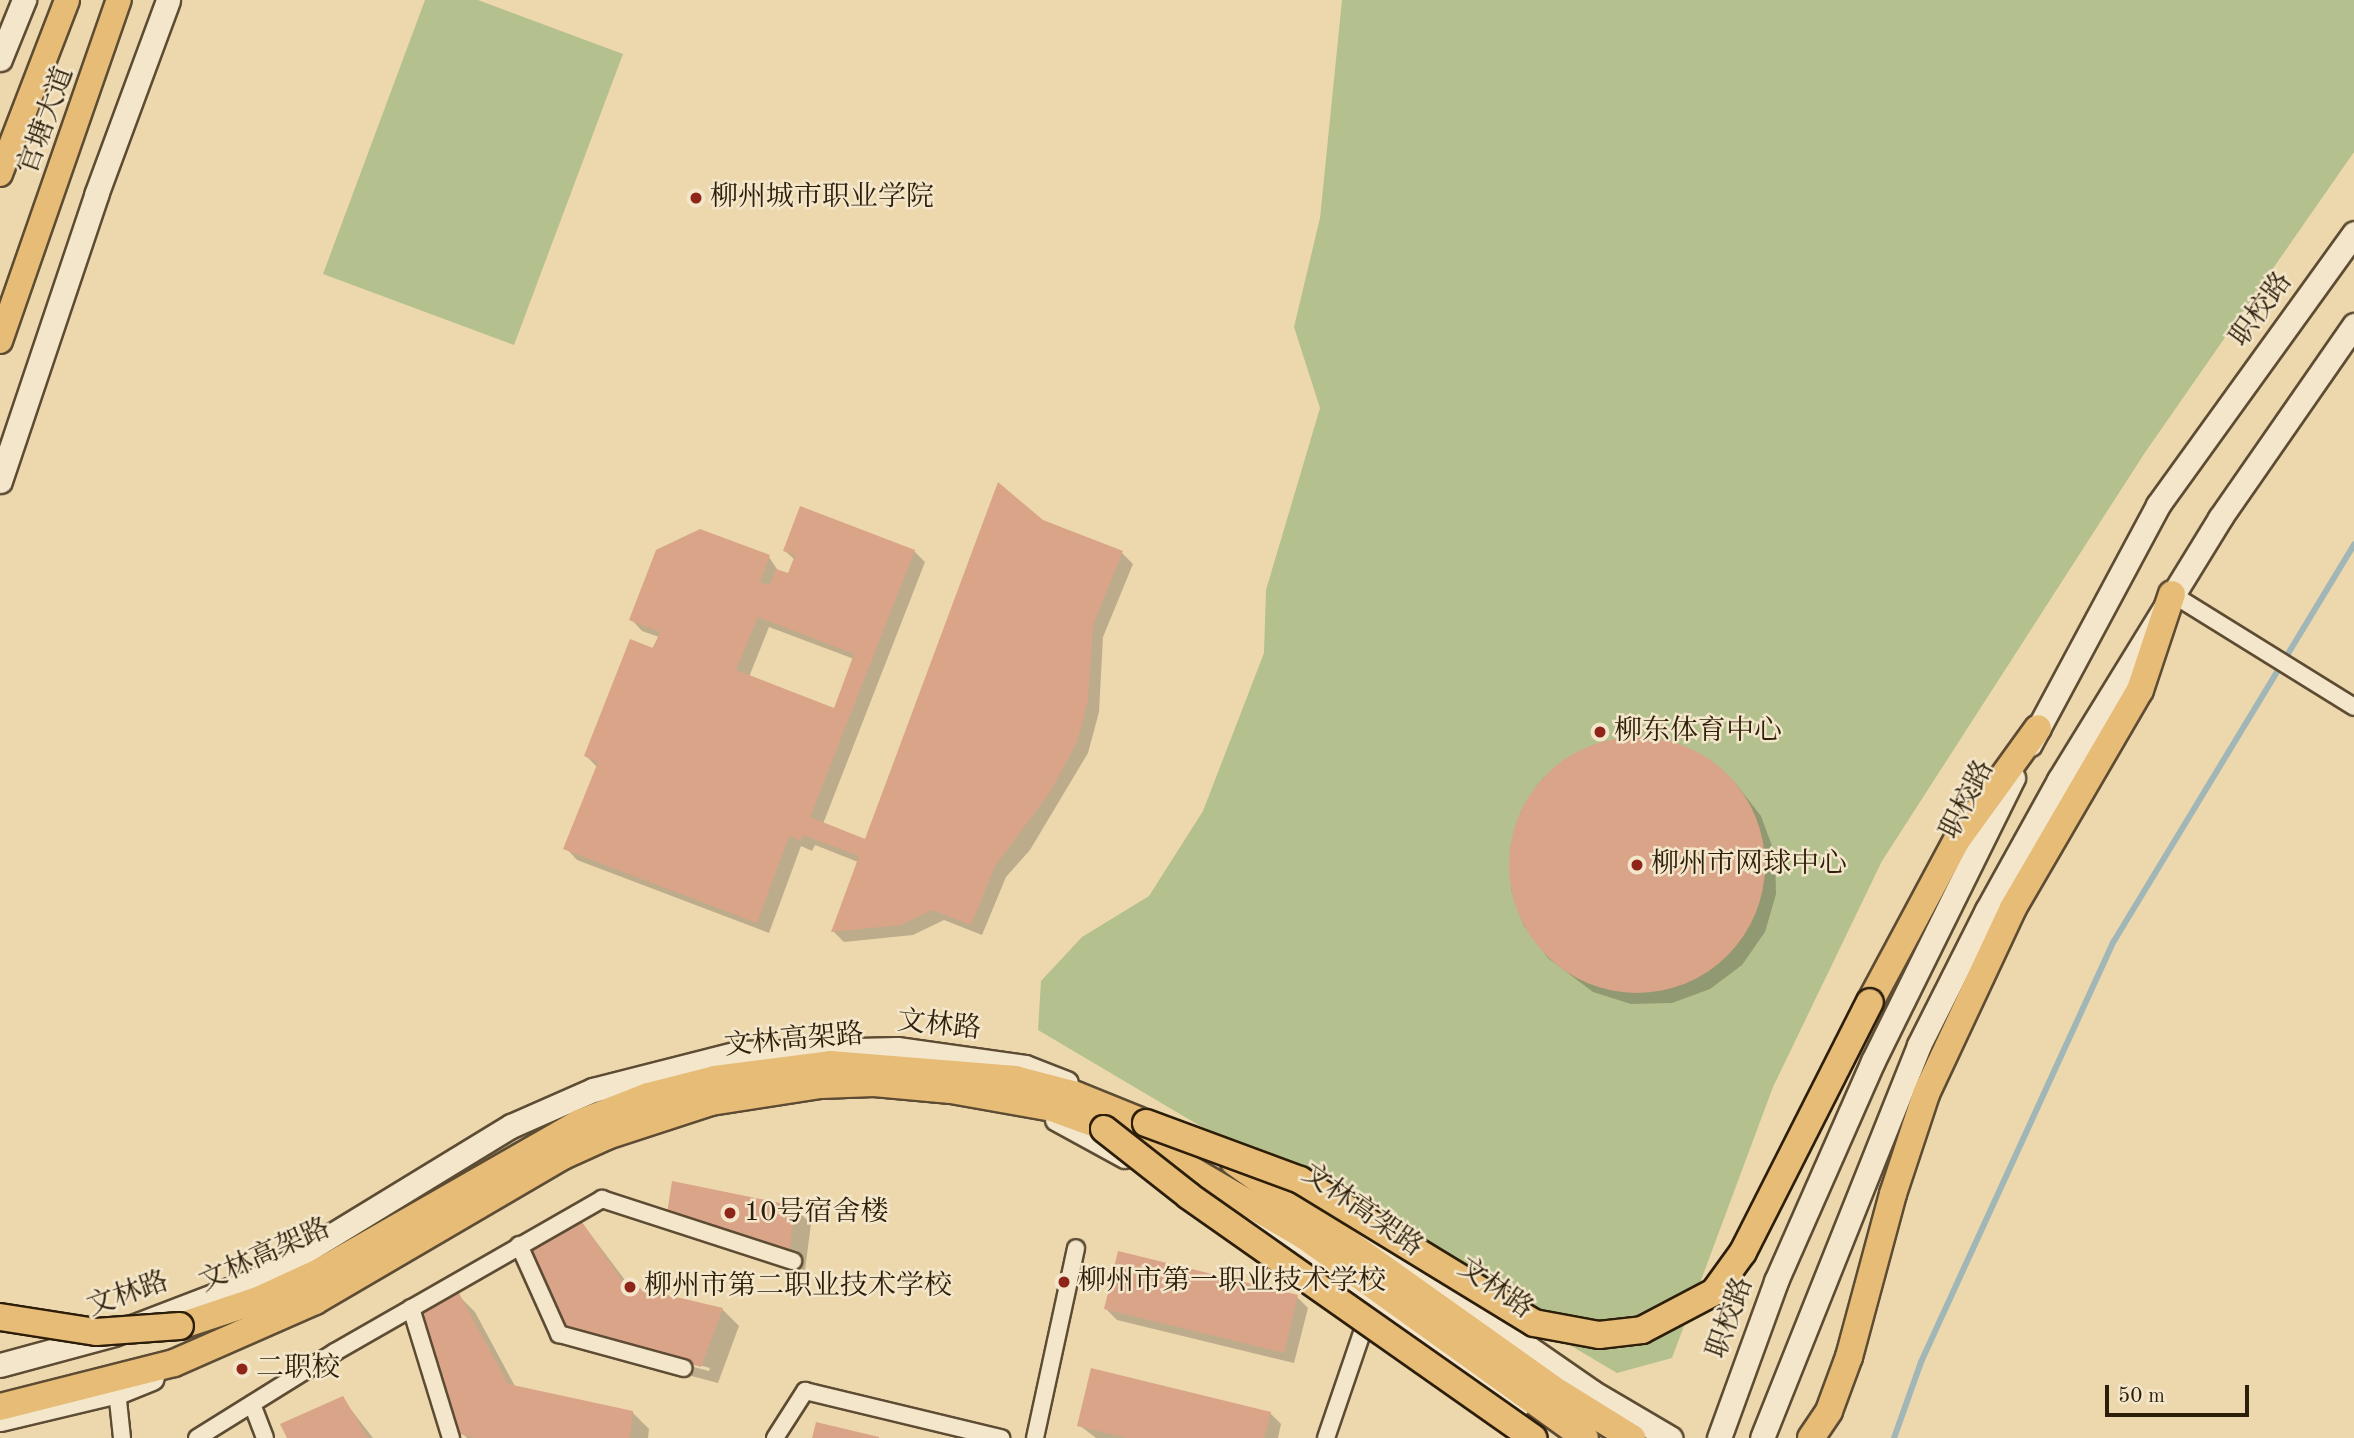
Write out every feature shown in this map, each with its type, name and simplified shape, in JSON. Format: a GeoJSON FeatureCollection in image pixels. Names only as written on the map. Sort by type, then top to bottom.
{"type":"FeatureCollection","features":[{"type":"Feature","properties":{"kind":"highway"},"geometry":{"type":"LineString","coordinates":[[1811,1438],[1829,1411],[1849,1356],[1893,1194],[1926,1094],[2013,908],[2140,690],[2172,594]]}},
{"type":"Feature","properties":{"kind":"highway"},"geometry":{"type":"LineString","coordinates":[[1146,1123],[1300,1180],[1535,1324],[1600,1335],[1642,1330],[1714,1292],[1743,1252],[1870,1002],[1957,840],[2039,728]]}},
{"type":"Feature","properties":{"kind":"highway","name":"文林高架路"},"geometry":{"type":"LineString","coordinates":[[0,1317],[61,1329],[143,1332],[180,1326],[258,1300],[319,1272],[579,1122],[648,1096],[715,1079],[830,1064],[913,1068],[1015,1079],[1076,1095],[1235,1162],[1288,1196],[1561,1394],[1632,1438]]}},
{"type":"Feature","properties":{"kind":"highway","name":"文林高架路"},"geometry":{"type":"LineString","coordinates":[[0,1407],[163,1366],[210,1348],[315,1301],[561,1157],[607,1136],[711,1102],[821,1085],[874,1083],[951,1090],[1052,1108],[1142,1141],[1303,1235],[1585,1438]]}},
{"type":"Feature","properties":{"kind":"highway"},"geometry":{"type":"LineString","coordinates":[[1104,1129],[1189,1196],[1533,1438]]}},
{"type":"Feature","properties":{"kind":"main road"},"geometry":{"type":"LineString","coordinates":[[0,59],[24,0]]}},
{"type":"Feature","properties":{"kind":"main road","name":"官塘大道"},"geometry":{"type":"LineString","coordinates":[[0,174],[67,0]]}},
{"type":"Feature","properties":{"kind":"main road","name":"官塘大道"},"geometry":{"type":"LineString","coordinates":[[0,341],[120,0]]}},
{"type":"Feature","properties":{"kind":"main road"},"geometry":{"type":"LineString","coordinates":[[100,63],[132,0]]}},
{"type":"Feature","properties":{"kind":"main road"},"geometry":{"type":"LineString","coordinates":[[0,481],[96,195],[169,0]]}},
{"type":"Feature","properties":{"kind":"main road","name":"职校路"},"geometry":{"type":"LineString","coordinates":[[1719,1438],[1776,1281],[1873,1060],[2039,728],[2158,505],[2354,233]]}},
{"type":"Feature","properties":{"kind":"main road"},"geometry":{"type":"LineString","coordinates":[[1762,1438],[1919,1045],[2046,803],[2172,594],[2354,325]]}},
{"type":"Feature","properties":{"kind":"main road","name":"文林路"},"geometry":{"type":"LineString","coordinates":[[0,1365],[114,1334],[265,1276],[511,1126],[593,1090],[738,1053],[897,1049],[1025,1067],[1269,1168],[1592,1392],[1670,1438]]}},
{"type":"Feature","properties":{"kind":"main road"},"geometry":{"type":"LineString","coordinates":[[0,1419],[117,1391],[263,1332],[575,1156],[752,1101],[914,1091],[1050,1115],[1283,1242],[1371,1306],[1567,1438]]}},
{"type":"Feature","properties":{"kind":"street"},"geometry":{"type":"LineString","coordinates":[[2172,594],[2354,707]]}},
{"type":"Feature","properties":{"kind":"street"},"geometry":{"type":"LineString","coordinates":[[197,1438],[411,1308],[602,1199],[793,1261]]}},
{"type":"Feature","properties":{"kind":"street"},"geometry":{"type":"LineString","coordinates":[[519,1245],[559,1334],[683,1368]]}},
{"type":"Feature","properties":{"kind":"street"},"geometry":{"type":"LineString","coordinates":[[1035,1438],[1076,1248]]}},
{"type":"Feature","properties":{"kind":"street"},"geometry":{"type":"LineString","coordinates":[[1326,1438],[1371,1306]]}},
{"type":"Feature","properties":{"kind":"street"},"geometry":{"type":"LineString","coordinates":[[411,1308],[451,1438]]}},
{"type":"Feature","properties":{"kind":"street"},"geometry":{"type":"LineString","coordinates":[[117,1391],[122,1438]]}},
{"type":"Feature","properties":{"kind":"street"},"geometry":{"type":"LineString","coordinates":[[775,1438],[805,1391],[1000,1438]]}},
{"type":"Feature","properties":{"kind":"street"},"geometry":{"type":"LineString","coordinates":[[252,1404],[265,1438]]}},
{"type":"Feature","properties":{"kind":"green space"},"geometry":{"type":"Polygon","coordinates":[[[425,0],[478,0],[623,54],[514,345],[323,274],[425,0]]]}},
{"type":"Feature","properties":{"kind":"green space","name":"柳东体育中心"},"geometry":{"type":"Polygon","coordinates":[[[1342,0],[2354,0],[2354,152],[2144,454],[1882,861],[1773,1087],[1672,1358],[1617,1373],[1038,1030],[1041,981],[1082,937],[1149,896],[1203,811],[1264,653],[1266,590],[1320,408],[1294,327],[1320,218],[1342,0]]]}},
{"type":"Feature","properties":{"kind":"building"},"geometry":{"type":"Polygon","coordinates":[[[998,482],[1043,520],[1123,551],[1093,625],[1088,700],[1077,742],[1050,792],[995,866],[971,925],[932,910],[901,925],[831,932],[859,856],[803,835],[801,841],[789,836],[757,923],[563,849],[598,762],[584,756],[630,639],[653,648],[660,632],[629,620],[656,550],[700,529],[770,555],[760,582],[770,585],[776,569],[788,573],[795,555],[783,551],[800,506],[915,550],[810,817],[865,839],[998,482]],[[758,617],[736,670],[834,708],[854,654],[758,617]]]}},
{"type":"Feature","properties":{"kind":"building","name":"柳州市网球中心"},"geometry":{"type":"Polygon","coordinates":[[[1624,737],[1650,737],[1686,746],[1708,758],[1728,774],[1744,794],[1756,816],[1763,840],[1763,890],[1756,914],[1744,936],[1728,956],[1708,972],[1686,984],[1650,993],[1624,993],[1588,984],[1566,972],[1546,956],[1530,936],[1518,914],[1509,878],[1509,852],[1518,816],[1530,794],[1546,774],[1566,758],[1588,746],[1624,737]]]}},
{"type":"Feature","properties":{"kind":"building","name":"10号宿舍楼"},"geometry":{"type":"Polygon","coordinates":[[[672,1181],[795,1206],[789,1255],[666,1220],[672,1181]]]}},
{"type":"Feature","properties":{"kind":"building"},"geometry":{"type":"Polygon","coordinates":[[[576,1213],[625,1285],[723,1308],[701,1367],[566,1331],[520,1249],[576,1213]]]}},
{"type":"Feature","properties":{"kind":"building"},"geometry":{"type":"Polygon","coordinates":[[[1118,1251],[1298,1295],[1284,1353],[1104,1309],[1118,1251]]]}},
{"type":"Feature","properties":{"kind":"building"},"geometry":{"type":"Polygon","coordinates":[[[459,1293],[508,1384],[633,1411],[630,1438],[474,1438],[460,1434],[419,1310],[459,1293]]]}},
{"type":"Feature","properties":{"kind":"building"},"geometry":{"type":"Polygon","coordinates":[[[1091,1368],[1271,1412],[1264,1438],[1127,1438],[1077,1426],[1091,1368]]]}},
{"type":"Feature","properties":{"kind":"building"},"geometry":{"type":"Polygon","coordinates":[[[343,1396],[368,1438],[287,1438],[280,1424],[343,1396]]]}},
{"type":"Feature","properties":{"kind":"building"},"geometry":{"type":"Polygon","coordinates":[[[816,1422],[879,1437],[879,1438],[812,1438],[816,1422]]]}},
{"type":"Feature","properties":{"kind":"waterway"},"geometry":{"type":"LineString","coordinates":[[1894,1438],[1921,1362],[2114,941],[2354,544]]}},
{"type":"Feature","properties":{"kind":"place","name":"柳州城市职业学院"},"geometry":{"type":"Point","coordinates":[696,198]}},
{"type":"Feature","properties":{"kind":"place","name":"柳东体育中心"},"geometry":{"type":"Point","coordinates":[1600,732]}},
{"type":"Feature","properties":{"kind":"place","name":"柳州市网球中心"},"geometry":{"type":"Point","coordinates":[1637,865]}},
{"type":"Feature","properties":{"kind":"place","name":"10号宿舍楼"},"geometry":{"type":"Point","coordinates":[730,1213]}},
{"type":"Feature","properties":{"kind":"place","name":"柳州市第一职业技术学校"},"geometry":{"type":"Point","coordinates":[1064,1282]}},
{"type":"Feature","properties":{"kind":"place","name":"柳州市第二职业技术学校"},"geometry":{"type":"Point","coordinates":[630,1287]}},
{"type":"Feature","properties":{"kind":"place","name":"二职校"},"geometry":{"type":"Point","coordinates":[242,1369]}}]}
